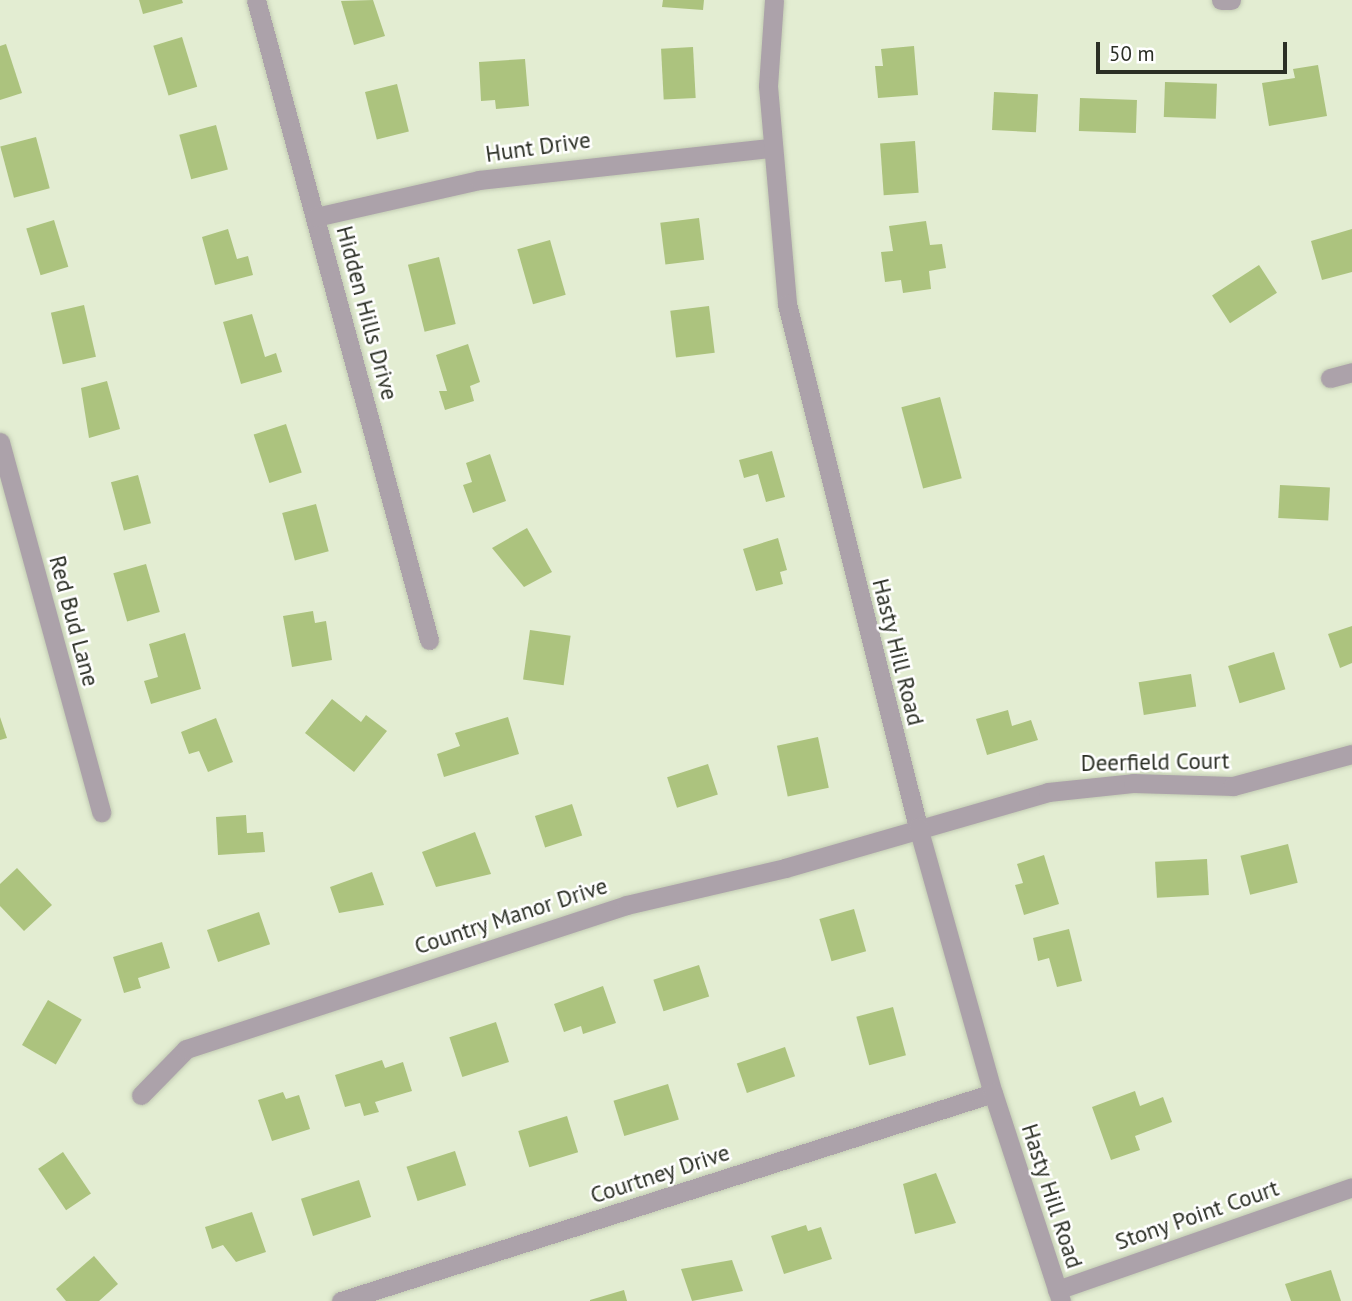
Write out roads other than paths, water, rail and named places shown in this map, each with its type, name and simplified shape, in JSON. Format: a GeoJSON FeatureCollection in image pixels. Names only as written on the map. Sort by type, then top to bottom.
{"type":"FeatureCollection","features":[{"type":"Feature","properties":{"kind":"street","name":"Hidden Hills Drive"},"geometry":{"type":"LineString","coordinates":[[256,0],[429,640]]}},
{"type":"Feature","properties":{"kind":"street","name":"Hasty Hill Road"},"geometry":{"type":"LineString","coordinates":[[774,0],[771,148],[787,304],[918,827],[992,1093],[1059,1295]]}},
{"type":"Feature","properties":{"kind":"street"},"geometry":{"type":"LineString","coordinates":[[1221,0],[1231,0]]}},
{"type":"Feature","properties":{"kind":"street","name":"Hunt Drive"},"geometry":{"type":"LineString","coordinates":[[316,217],[479,180],[771,148]]}},
{"type":"Feature","properties":{"kind":"street"},"geometry":{"type":"LineString","coordinates":[[1330,378],[1352,372]]}},
{"type":"Feature","properties":{"kind":"street","name":"Red Bud Lane"},"geometry":{"type":"LineString","coordinates":[[0,442],[101,813]]}},
{"type":"Feature","properties":{"kind":"street","name":"Deerfield Court"},"geometry":{"type":"LineString","coordinates":[[918,827],[1048,792],[1109,784],[1233,786],[1352,754]]}},
{"type":"Feature","properties":{"kind":"street","name":"Country Manor Drive"},"geometry":{"type":"LineString","coordinates":[[141,1095],[186,1049],[626,905],[785,868],[918,827]]}},
{"type":"Feature","properties":{"kind":"street","name":"Courtney Drive"},"geometry":{"type":"LineString","coordinates":[[341,1301],[992,1093]]}},
{"type":"Feature","properties":{"kind":"street","name":"Stony Point Court"},"geometry":{"type":"LineString","coordinates":[[1059,1295],[1352,1187]]}}]}
